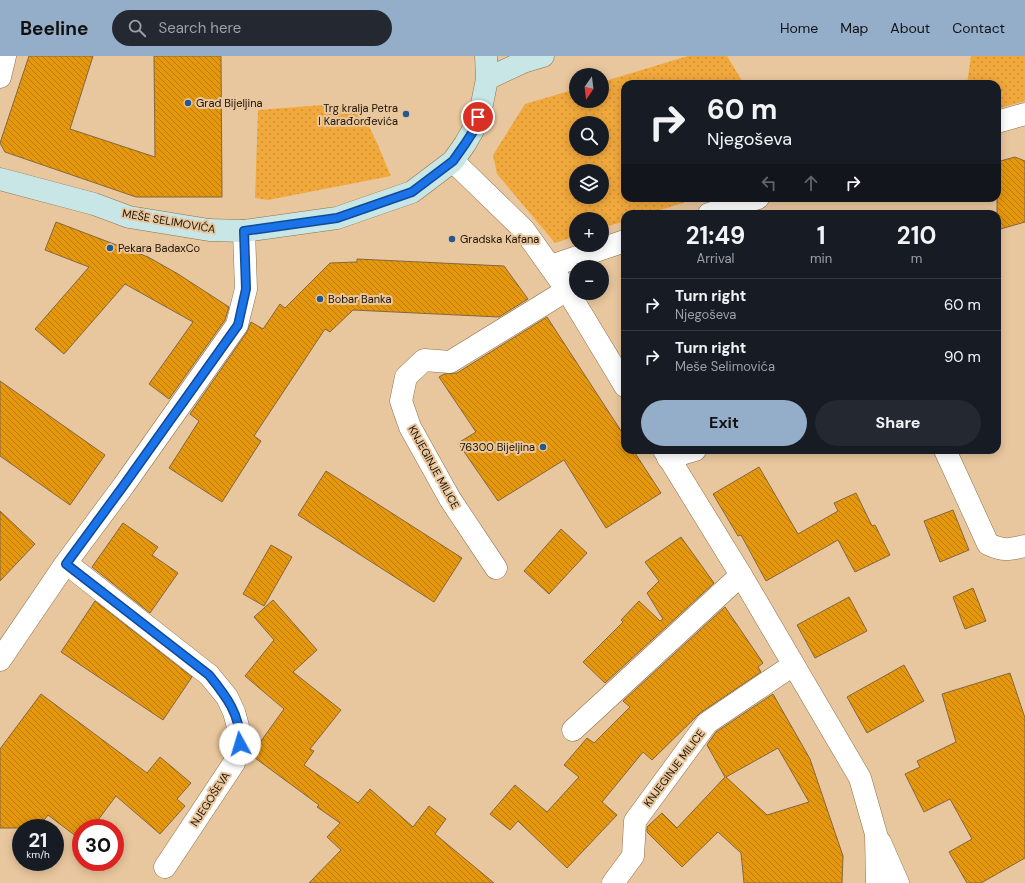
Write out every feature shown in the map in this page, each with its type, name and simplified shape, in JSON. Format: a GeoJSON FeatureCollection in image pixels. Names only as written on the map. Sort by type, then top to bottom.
{"type":"FeatureCollection","features":[{"type":"Feature","properties":{"kind":"main road","name":"MEŠE SELIMOVIĆA"},"geometry":{"type":"LineString","coordinates":[[0,179],[94,204],[129,216],[209,230],[244,231],[337,218],[412,192],[453,161],[474,130],[482,104],[486,79],[486,56]]}},
{"type":"Feature","properties":{"kind":"main road"},"geometry":{"type":"LineString","coordinates":[[486,79],[523,62],[543,56]]}},
{"type":"Feature","properties":{"kind":"street"},"geometry":{"type":"LineString","coordinates":[[0,76],[5,56]]}},
{"type":"Feature","properties":{"kind":"street"},"geometry":{"type":"LineString","coordinates":[[1001,121],[1025,114]]}},
{"type":"Feature","properties":{"kind":"street"},"geometry":{"type":"LineString","coordinates":[[453,161],[524,230],[567,290],[621,379]]}},
{"type":"Feature","properties":{"kind":"street"},"geometry":{"type":"LineString","coordinates":[[720,210],[746,202]]}},
{"type":"Feature","properties":{"kind":"street"},"geometry":{"type":"LineString","coordinates":[[0,660],[66,564],[238,325],[246,289],[244,231]]}},
{"type":"Feature","properties":{"kind":"street"},"geometry":{"type":"LineString","coordinates":[[551,266],[621,242]]}},
{"type":"Feature","properties":{"kind":"street","name":"KNJEGINJE MILICE"},"geometry":{"type":"LineString","coordinates":[[496,568],[450,500],[410,427],[401,401],[406,377],[424,360],[450,362],[567,290]]}},
{"type":"Feature","properties":{"kind":"street"},"geometry":{"type":"LineString","coordinates":[[666,454],[741,575],[860,778],[876,834],[898,883]]}},
{"type":"Feature","properties":{"kind":"street"},"geometry":{"type":"LineString","coordinates":[[947,454],[988,544],[1008,551],[1025,546]]}},
{"type":"Feature","properties":{"kind":"street","name":"NJEGOŠEVA"},"geometry":{"type":"LineString","coordinates":[[66,564],[209,675],[227,698],[234,712],[240,734],[240,744],[234,763],[165,867]]}},
{"type":"Feature","properties":{"kind":"street"},"geometry":{"type":"LineString","coordinates":[[574,730],[741,575]]}},
{"type":"Feature","properties":{"kind":"street","name":"KNJEGINJE MILICE"},"geometry":{"type":"LineString","coordinates":[[613,883],[633,856],[635,821],[707,723],[793,665]]}},
{"type":"Feature","properties":{"kind":"street"},"geometry":{"type":"LineString","coordinates":[[876,834],[877,883]]}},
{"type":"Feature","properties":{"kind":"shaded area"},"geometry":{"type":"Polygon","coordinates":[[[688,56],[727,56],[742,80],[621,80],[621,202],[686,202],[660,210],[621,210],[621,222],[609,226],[609,212],[569,212],[569,238],[555,243],[497,174],[493,155],[525,104],[569,91],[569,108],[609,108],[609,80],[688,56]]]}},
{"type":"Feature","properties":{"kind":"shaded area"},"geometry":{"type":"Polygon","coordinates":[[[971,56],[1025,56],[1025,101],[1001,108],[1001,80],[968,80],[971,56]]]}},
{"type":"Feature","properties":{"kind":"shaded area"},"geometry":{"type":"Polygon","coordinates":[[[336,104],[352,108],[364,119],[375,138],[391,176],[268,200],[255,198],[258,110],[336,104]]]}},
{"type":"Feature","properties":{"kind":"building"},"geometry":{"type":"Polygon","coordinates":[[[29,56],[93,56],[70,129],[155,157],[154,56],[221,56],[222,197],[136,197],[5,152],[0,143],[29,56]]]}},
{"type":"Feature","properties":{"kind":"building"},"geometry":{"type":"Polygon","coordinates":[[[1015,157],[1025,161],[1025,222],[1001,229],[1001,210],[997,210],[997,202],[1001,202],[1001,161],[1015,157]]]}},
{"type":"Feature","properties":{"kind":"building"},"geometry":{"type":"Polygon","coordinates":[[[56,222],[148,257],[178,274],[229,307],[225,320],[169,399],[149,384],[193,322],[125,284],[64,354],[35,329],[89,267],[45,250],[56,222]]]}},
{"type":"Feature","properties":{"kind":"building"},"geometry":{"type":"Polygon","coordinates":[[[357,259],[504,266],[528,299],[499,317],[353,310],[330,332],[325,329],[254,436],[261,441],[222,502],[169,468],[199,421],[190,414],[247,332],[251,322],[263,329],[280,304],[285,308],[330,263],[357,262],[357,259]]]}},
{"type":"Feature","properties":{"kind":"building","name":"76300 Bijeljina"},"geometry":{"type":"Polygon","coordinates":[[[547,317],[621,431],[621,454],[636,454],[661,493],[606,528],[564,460],[498,501],[458,443],[476,432],[439,377],[444,374],[457,373],[547,317]]]}},
{"type":"Feature","properties":{"kind":"building"},"geometry":{"type":"Polygon","coordinates":[[[0,381],[105,455],[70,505],[0,456],[0,381]]]}},
{"type":"Feature","properties":{"kind":"building"},"geometry":{"type":"Polygon","coordinates":[[[759,467],[798,534],[838,511],[834,503],[856,493],[872,526],[875,525],[890,555],[855,572],[838,540],[766,581],[741,535],[738,536],[713,494],[759,467]]]}},
{"type":"Feature","properties":{"kind":"building"},"geometry":{"type":"Polygon","coordinates":[[[326,471],[462,558],[434,602],[298,515],[326,471]]]}},
{"type":"Feature","properties":{"kind":"building"},"geometry":{"type":"Polygon","coordinates":[[[953,510],[969,550],[940,562],[924,521],[953,510]]]}},
{"type":"Feature","properties":{"kind":"building"},"geometry":{"type":"Polygon","coordinates":[[[0,511],[35,544],[0,581],[0,511]]]}},
{"type":"Feature","properties":{"kind":"building"},"geometry":{"type":"Polygon","coordinates":[[[123,523],[158,547],[152,555],[178,573],[150,613],[92,567],[123,523]]]}},
{"type":"Feature","properties":{"kind":"building"},"geometry":{"type":"Polygon","coordinates":[[[561,529],[587,553],[549,594],[524,571],[561,529]]]}},
{"type":"Feature","properties":{"kind":"building"},"geometry":{"type":"Polygon","coordinates":[[[681,537],[714,583],[605,683],[583,662],[623,622],[621,620],[639,601],[660,621],[663,619],[647,593],[659,581],[645,562],[681,537]]]}},
{"type":"Feature","properties":{"kind":"building"},"geometry":{"type":"Polygon","coordinates":[[[271,545],[292,557],[264,606],[243,594],[271,545]]]}},
{"type":"Feature","properties":{"kind":"building"},"geometry":{"type":"Polygon","coordinates":[[[973,588],[986,621],[965,629],[953,597],[973,588]]]}},
{"type":"Feature","properties":{"kind":"building"},"geometry":{"type":"Polygon","coordinates":[[[849,597],[867,631],[815,658],[797,625],[849,597]]]}},
{"type":"Feature","properties":{"kind":"building"},"geometry":{"type":"Polygon","coordinates":[[[273,600],[317,650],[293,672],[341,710],[310,749],[314,751],[304,765],[358,803],[370,789],[413,827],[429,806],[446,819],[435,834],[494,883],[309,883],[341,850],[327,837],[340,823],[317,807],[319,805],[251,755],[284,709],[245,676],[274,640],[254,617],[273,600]]]}},
{"type":"Feature","properties":{"kind":"building"},"geometry":{"type":"Polygon","coordinates":[[[95,601],[192,677],[163,720],[61,652],[95,601]]]}},
{"type":"Feature","properties":{"kind":"building"},"geometry":{"type":"Polygon","coordinates":[[[725,607],[763,663],[758,667],[761,672],[700,713],[652,760],[643,752],[602,802],[617,815],[567,868],[518,821],[510,830],[490,814],[515,785],[547,812],[579,777],[564,765],[587,738],[594,743],[630,707],[623,701],[725,607]]]}},
{"type":"Feature","properties":{"kind":"building"},"geometry":{"type":"Polygon","coordinates":[[[904,665],[924,701],[867,733],[847,697],[904,665]]]}},
{"type":"Feature","properties":{"kind":"building"},"geometry":{"type":"Polygon","coordinates":[[[1010,673],[1025,718],[1025,858],[981,883],[967,883],[949,852],[972,839],[950,799],[924,812],[905,774],[920,767],[917,761],[956,742],[942,694],[1010,673]]]}},
{"type":"Feature","properties":{"kind":"building"},"geometry":{"type":"Polygon","coordinates":[[[41,694],[147,773],[160,757],[191,783],[177,799],[185,806],[160,834],[116,796],[99,819],[72,819],[72,833],[64,827],[64,819],[53,819],[48,815],[45,819],[12,819],[12,828],[0,828],[0,749],[41,694]]]}},
{"type":"Feature","properties":{"kind":"building"},"geometry":{"type":"Polygon","coordinates":[[[773,694],[810,759],[843,856],[842,883],[744,883],[741,853],[718,832],[682,867],[647,832],[647,827],[662,813],[677,828],[725,777],[707,745],[716,732],[773,694]],[[778,748],[726,777],[767,815],[809,802],[778,748]]]}},
{"type":"Feature","properties":{"kind":"place","name":"Grad Bijeljina"},"geometry":{"type":"Point","coordinates":[188,103]}},
{"type":"Feature","properties":{"kind":"place","name":"Trg kralja Petra I Karađorđevića"},"geometry":{"type":"Point","coordinates":[406,114]}},
{"type":"Feature","properties":{"kind":"place","name":"Gradska Kafana"},"geometry":{"type":"Point","coordinates":[452,239]}},
{"type":"Feature","properties":{"kind":"place","name":"Pekara BadaxCo"},"geometry":{"type":"Point","coordinates":[110,248]}},
{"type":"Feature","properties":{"kind":"place","name":"Bobar Banka"},"geometry":{"type":"Point","coordinates":[320,299]}},
{"type":"Feature","properties":{"kind":"place","name":"76300 Bijeljina"},"geometry":{"type":"Point","coordinates":[543,447]}},
{"type":"Feature","properties":{"kind":"route"},"geometry":{"type":"LineString","coordinates":[[240,744],[240,734],[234,712],[227,698],[209,675],[66,564],[238,325],[246,289],[244,231],[337,218],[412,192],[453,161],[474,130],[478,117]]}}]}
